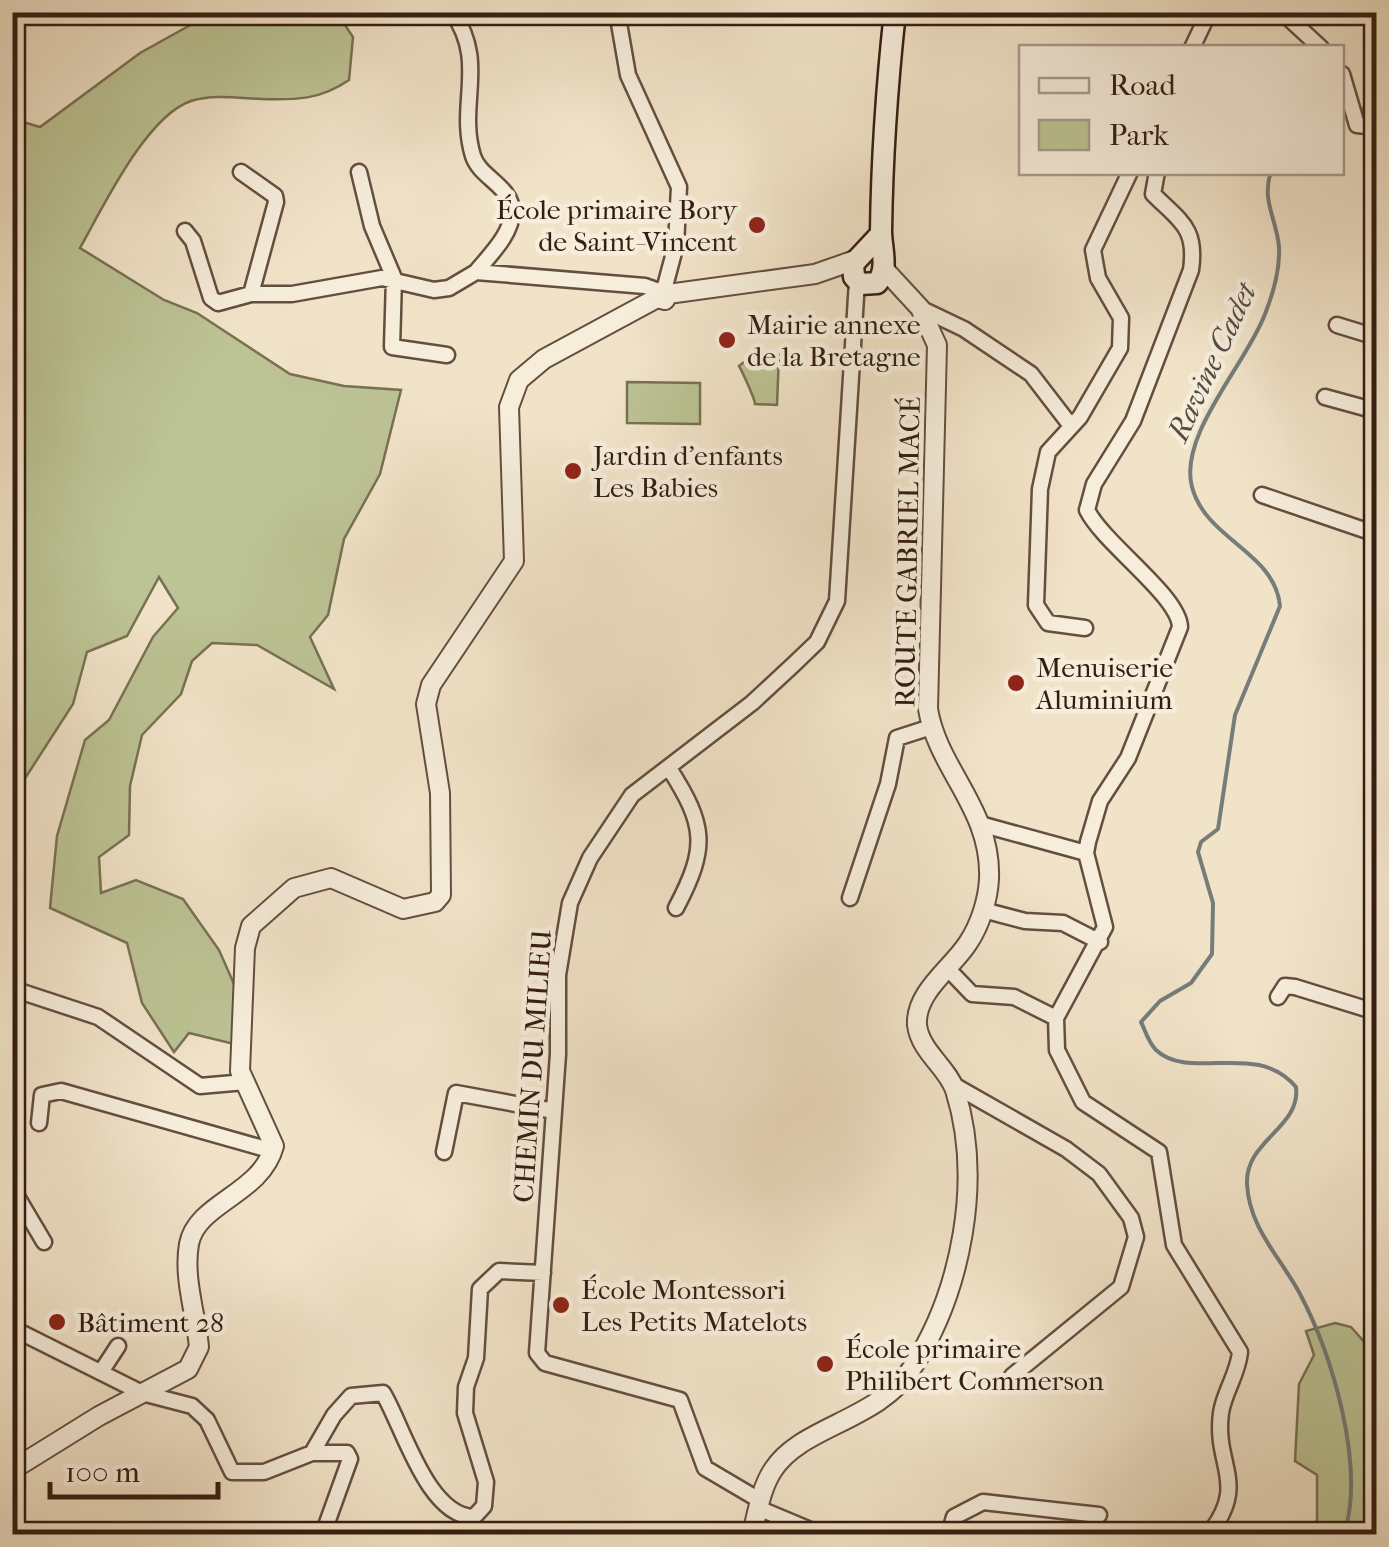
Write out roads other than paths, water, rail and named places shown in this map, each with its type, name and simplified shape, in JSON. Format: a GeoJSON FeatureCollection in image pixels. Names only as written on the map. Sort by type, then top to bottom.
{"type":"FeatureCollection","features":[{"type":"Feature","properties":{"kind":"main road"},"geometry":{"type":"LineString","coordinates":[[867,275],[881,234],[895,12]]}},
{"type":"Feature","properties":{"kind":"street"},"geometry":{"type":"LineString","coordinates":[[185,231],[193,242],[211,298],[218,303],[251,294],[292,294],[342,282],[394,278],[434,290],[449,288],[476,272],[500,242],[512,212],[508,196],[474,161],[469,112],[470,44],[452,12]]}},
{"type":"Feature","properties":{"kind":"street"},"geometry":{"type":"LineString","coordinates":[[617,12],[628,75],[679,188],[676,244],[662,293]]}},
{"type":"Feature","properties":{"kind":"street"},"geometry":{"type":"LineString","coordinates":[[1193,45],[1209,12]]}},
{"type":"Feature","properties":{"kind":"street"},"geometry":{"type":"LineString","coordinates":[[1282,12],[1312,45]]}},
{"type":"Feature","properties":{"kind":"street"},"geometry":{"type":"LineString","coordinates":[[1344,81],[1367,127]]}},
{"type":"Feature","properties":{"kind":"street"},"geometry":{"type":"LineString","coordinates":[[241,172],[275,196],[276,202],[251,294]]}},
{"type":"Feature","properties":{"kind":"street"},"geometry":{"type":"LineString","coordinates":[[359,172],[372,226],[394,278],[392,346],[448,355]]}},
{"type":"Feature","properties":{"kind":"street"},"geometry":{"type":"LineString","coordinates":[[1085,628],[1048,623],[1036,605],[1036,547],[1044,467],[1054,443],[1090,402],[1120,348],[1121,318],[1098,278],[1093,250],[1129,175]]}},
{"type":"Feature","properties":{"kind":"street"},"geometry":{"type":"LineString","coordinates":[[1156,175],[1153,194],[1191,233],[1195,244],[1191,270],[1133,421],[1094,484],[1087,510],[1096,529],[1173,608],[1180,628],[1128,758],[1100,801],[1086,854],[1103,908],[1100,942],[1056,1018],[1057,1050],[1083,1102],[1159,1152],[1174,1245],[1240,1352],[1221,1409],[1230,1495],[1227,1511],[1209,1534]]}},
{"type":"Feature","properties":{"kind":"street"},"geometry":{"type":"LineString","coordinates":[[12,1470],[188,1369],[196,1358],[199,1347],[188,1271],[194,1230],[259,1177],[273,1152],[268,1124],[240,1071],[245,948],[251,926],[270,904],[294,888],[336,877],[403,909],[414,910],[441,895],[440,794],[426,704],[431,685],[514,561],[509,407],[519,380],[544,359],[662,293],[832,270],[867,275]]}},
{"type":"Feature","properties":{"kind":"street"},"geometry":{"type":"LineString","coordinates":[[476,272],[645,286],[662,293]]}},
{"type":"Feature","properties":{"kind":"street","name":"ROUTE GABRIEL MACÉ"},"geometry":{"type":"LineString","coordinates":[[752,1534],[776,1465],[802,1445],[886,1398],[911,1370],[932,1334],[964,1230],[966,1190],[952,1084],[921,1039],[917,1024],[925,996],[969,942],[983,910],[989,879],[980,824],[969,794],[931,727],[930,531],[939,363],[933,331],[920,308],[902,291],[867,275]]}},
{"type":"Feature","properties":{"kind":"street","name":"CHEMIN DU MILIEU"},"geometry":{"type":"LineString","coordinates":[[760,1504],[705,1468],[680,1400],[542,1360],[537,1353],[554,1111],[558,974],[570,903],[610,825],[632,795],[752,703],[817,642],[837,601],[867,275]]}},
{"type":"Feature","properties":{"kind":"street"},"geometry":{"type":"LineString","coordinates":[[920,308],[964,328],[1032,374],[1071,426]]}},
{"type":"Feature","properties":{"kind":"street"},"geometry":{"type":"LineString","coordinates":[[1337,326],[1376,337]]}},
{"type":"Feature","properties":{"kind":"street"},"geometry":{"type":"LineString","coordinates":[[1324,397],[1376,411]]}},
{"type":"Feature","properties":{"kind":"street"},"geometry":{"type":"LineString","coordinates":[[1262,495],[1376,534]]}},
{"type":"Feature","properties":{"kind":"street"},"geometry":{"type":"LineString","coordinates":[[850,898],[888,784],[897,738],[931,727]]}},
{"type":"Feature","properties":{"kind":"street"},"geometry":{"type":"LineString","coordinates":[[669,768],[700,826],[696,870],[676,908]]}},
{"type":"Feature","properties":{"kind":"street"},"geometry":{"type":"LineString","coordinates":[[980,824],[1086,854]]}},
{"type":"Feature","properties":{"kind":"street"},"geometry":{"type":"LineString","coordinates":[[983,910],[1025,921],[1064,923],[1100,942]]}},
{"type":"Feature","properties":{"kind":"street"},"geometry":{"type":"LineString","coordinates":[[948,969],[972,994],[1014,997],[1056,1018]]}},
{"type":"Feature","properties":{"kind":"street"},"geometry":{"type":"LineString","coordinates":[[1278,997],[1286,986],[1295,986],[1376,1012]]}},
{"type":"Feature","properties":{"kind":"street"},"geometry":{"type":"LineString","coordinates":[[13,989],[98,1017],[200,1086],[245,1082]]}},
{"type":"Feature","properties":{"kind":"street"},"geometry":{"type":"LineString","coordinates":[[952,1084],[1066,1149],[1099,1174],[1131,1218],[1136,1237],[1121,1287],[1012,1376]]}},
{"type":"Feature","properties":{"kind":"street"},"geometry":{"type":"LineString","coordinates":[[39,1123],[42,1095],[61,1091],[273,1152]]}},
{"type":"Feature","properties":{"kind":"street"},"geometry":{"type":"LineString","coordinates":[[444,1152],[456,1093],[554,1111]]}},
{"type":"Feature","properties":{"kind":"street"},"geometry":{"type":"LineString","coordinates":[[12,1188],[44,1242]]}},
{"type":"Feature","properties":{"kind":"street"},"geometry":{"type":"LineString","coordinates":[[312,1454],[334,1414],[352,1396],[383,1394],[403,1442],[438,1496],[463,1517],[474,1517],[484,1506],[486,1482],[466,1412],[466,1387],[476,1358],[480,1289],[499,1272],[543,1273]]}},
{"type":"Feature","properties":{"kind":"street"},"geometry":{"type":"LineString","coordinates":[[12,1328],[142,1393],[192,1406],[208,1420],[232,1472],[264,1472],[312,1454],[347,1453],[350,1459],[322,1534]]}},
{"type":"Feature","properties":{"kind":"street"},"geometry":{"type":"LineString","coordinates":[[101,1372],[118,1346]]}},
{"type":"Feature","properties":{"kind":"street"},"geometry":{"type":"LineString","coordinates":[[949,1534],[954,1516],[984,1502],[1099,1515]]}},
{"type":"Feature","properties":{"kind":"street"},"geometry":{"type":"LineString","coordinates":[[760,1504],[820,1534]]}},
{"type":"Feature","properties":{"kind":"waterway","name":"Ravine Cadet"},"geometry":{"type":"LineString","coordinates":[[1356,111],[1376,105]]}},
{"type":"Feature","properties":{"kind":"waterway","name":"Ravine Cadet"},"geometry":{"type":"LineString","coordinates":[[1270,175],[1269,201],[1279,247],[1273,290],[1256,333],[1204,422],[1190,467],[1192,487],[1200,505],[1266,572],[1280,606],[1235,715],[1218,829],[1201,842],[1198,852],[1213,903],[1212,954],[1191,983],[1160,1001],[1141,1022],[1153,1047],[1170,1059],[1262,1066],[1280,1073],[1296,1087],[1290,1113],[1255,1156],[1247,1184],[1259,1228],[1299,1292],[1334,1378],[1351,1476],[1344,1534]]}},
{"type":"Feature","properties":{"kind":"place","name":"École primaire Bory de Saint-Vincent"},"geometry":{"type":"Point","coordinates":[757,225]}},
{"type":"Feature","properties":{"kind":"place","name":"Mairie annexe de la Bretagne"},"geometry":{"type":"Point","coordinates":[727,340]}},
{"type":"Feature","properties":{"kind":"place","name":"Jardin d'enfants Les Babies"},"geometry":{"type":"Point","coordinates":[573,471]}},
{"type":"Feature","properties":{"kind":"place","name":"Menuiserie Aluminium"},"geometry":{"type":"Point","coordinates":[1016,683]}},
{"type":"Feature","properties":{"kind":"place","name":"École Montessori Les Petits Matelots"},"geometry":{"type":"Point","coordinates":[561,1305]}},
{"type":"Feature","properties":{"kind":"place","name":"Bâtiment 28"},"geometry":{"type":"Point","coordinates":[57,1322]}},
{"type":"Feature","properties":{"kind":"place","name":"École primaire Philibert Commerson"},"geometry":{"type":"Point","coordinates":[825,1364]}}]}
